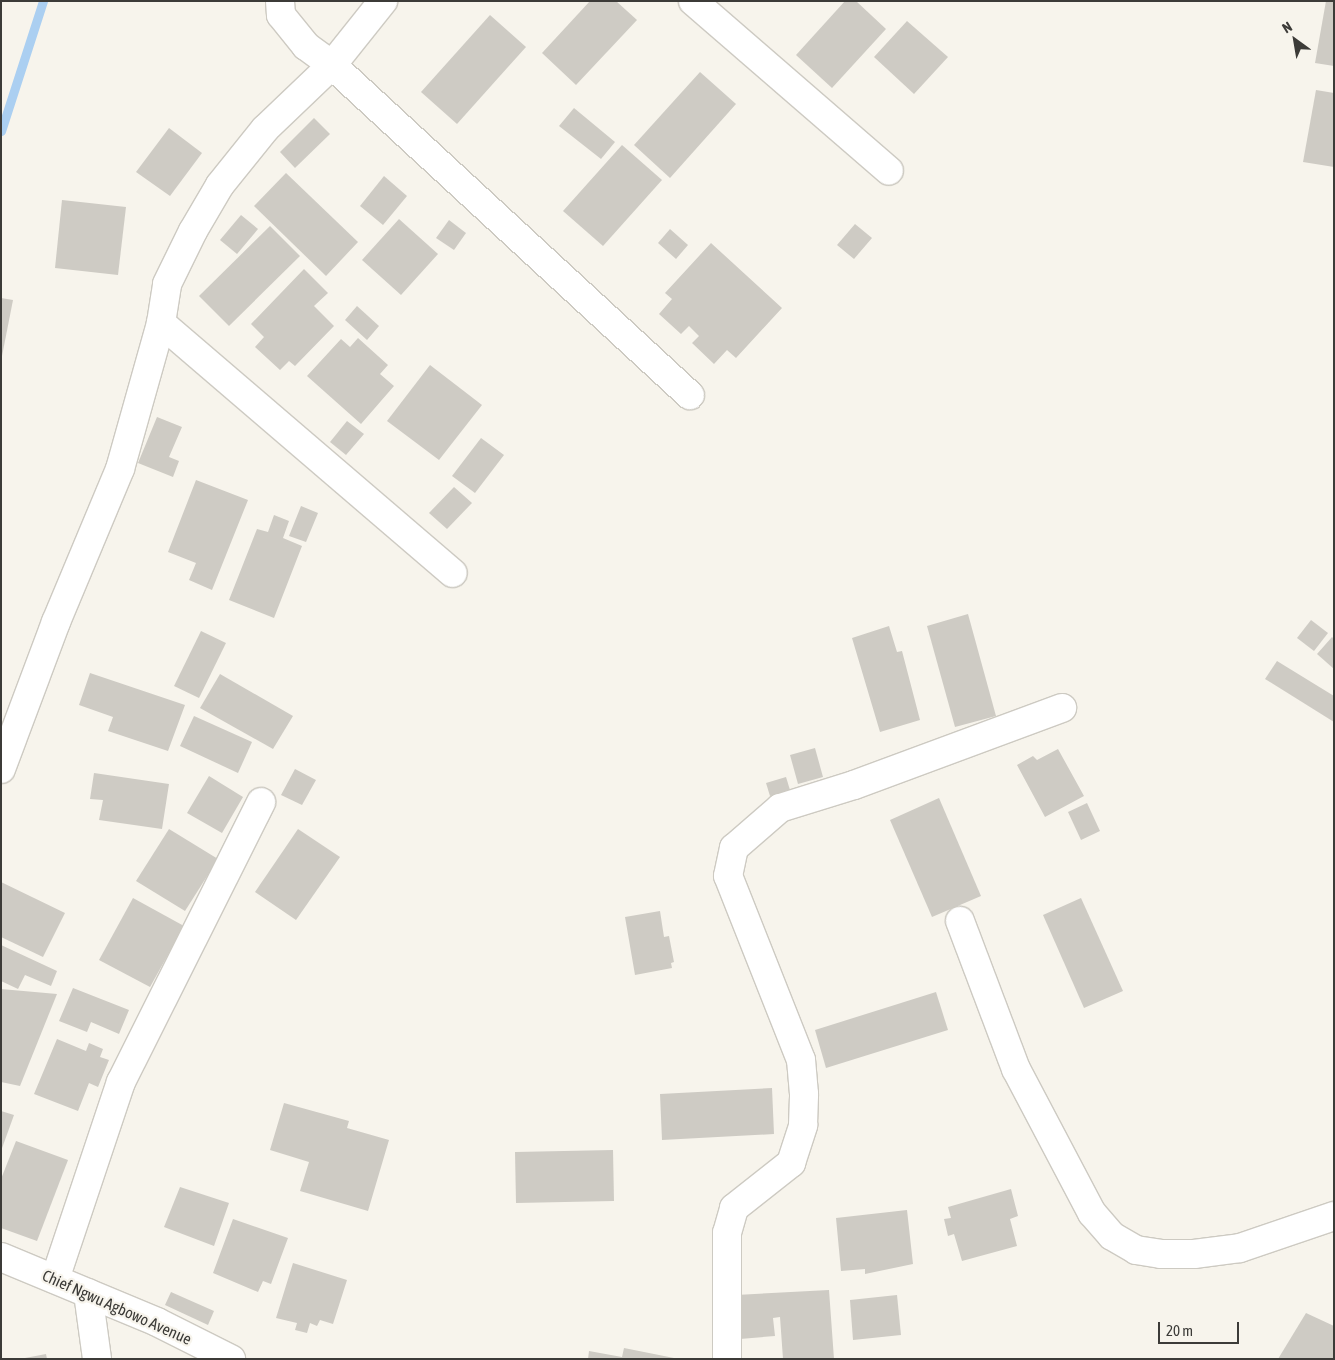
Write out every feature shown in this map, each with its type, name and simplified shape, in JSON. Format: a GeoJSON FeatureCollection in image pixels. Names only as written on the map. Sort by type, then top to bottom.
{"type":"FeatureCollection","features":[{"type":"Feature","properties":{"kind":"street"},"geometry":{"type":"LineString","coordinates":[[280,1],[281,15],[291,30],[332,65],[690,394]]}},
{"type":"Feature","properties":{"kind":"street"},"geometry":{"type":"LineString","coordinates":[[1,769],[56,622],[120,468],[161,324],[167,284],[220,185],[265,129],[332,65],[383,1]]}},
{"type":"Feature","properties":{"kind":"street"},"geometry":{"type":"LineString","coordinates":[[693,1],[889,171]]}},
{"type":"Feature","properties":{"kind":"street"},"geometry":{"type":"LineString","coordinates":[[161,324],[452,573]]}},
{"type":"Feature","properties":{"kind":"street"},"geometry":{"type":"LineString","coordinates":[[727,1359],[727,1233],[734,1208],[791,1164],[802,1125],[804,1094],[801,1060],[728,876],[734,848],[780,808],[862,782],[1062,708]]}},
{"type":"Feature","properties":{"kind":"street"},"geometry":{"type":"LineString","coordinates":[[55,1279],[121,1082],[261,802]]}},
{"type":"Feature","properties":{"kind":"street"},"geometry":{"type":"LineString","coordinates":[[960,921],[1016,1069],[1092,1213],[1112,1236],[1136,1250],[1161,1254],[1194,1254],[1240,1248],[1334,1216]]}},
{"type":"Feature","properties":{"kind":"street","name":"Chief Ngwu Agbowo Avenue"},"geometry":{"type":"LineString","coordinates":[[1,1257],[88,1293],[231,1359]]}},
{"type":"Feature","properties":{"kind":"street"},"geometry":{"type":"LineString","coordinates":[[88,1293],[97,1359]]}},
{"type":"Feature","properties":{"kind":"building"},"geometry":{"type":"Polygon","coordinates":[[[590,1],[616,1],[637,20],[576,85],[542,53],[590,1]]]}},
{"type":"Feature","properties":{"kind":"building"},"geometry":{"type":"Polygon","coordinates":[[[845,1],[856,1],[886,29],[832,88],[796,55],[845,1]]]}},
{"type":"Feature","properties":{"kind":"building"},"geometry":{"type":"Polygon","coordinates":[[[1326,1],[1334,1],[1334,66],[1315,63],[1326,1]]]}},
{"type":"Feature","properties":{"kind":"building"},"geometry":{"type":"Polygon","coordinates":[[[490,15],[526,47],[457,124],[421,92],[490,15]]]}},
{"type":"Feature","properties":{"kind":"building"},"geometry":{"type":"Polygon","coordinates":[[[907,21],[948,57],[914,94],[874,57],[907,21]]]}},
{"type":"Feature","properties":{"kind":"building"},"geometry":{"type":"Polygon","coordinates":[[[700,72],[736,104],[670,178],[634,145],[700,72]]]}},
{"type":"Feature","properties":{"kind":"building"},"geometry":{"type":"Polygon","coordinates":[[[1316,90],[1334,93],[1334,167],[1303,162],[1316,90]]]}},
{"type":"Feature","properties":{"kind":"building"},"geometry":{"type":"Polygon","coordinates":[[[574,108],[615,142],[601,159],[559,126],[574,108]]]}},
{"type":"Feature","properties":{"kind":"building"},"geometry":{"type":"Polygon","coordinates":[[[314,118],[330,134],[295,168],[280,152],[314,118]]]}},
{"type":"Feature","properties":{"kind":"building"},"geometry":{"type":"Polygon","coordinates":[[[169,128],[202,153],[170,196],[136,172],[169,128]]]}},
{"type":"Feature","properties":{"kind":"building"},"geometry":{"type":"Polygon","coordinates":[[[622,145],[662,180],[603,246],[563,211],[622,145]]]}},
{"type":"Feature","properties":{"kind":"building"},"geometry":{"type":"Polygon","coordinates":[[[286,173],[358,242],[326,276],[254,206],[286,173]]]}},
{"type":"Feature","properties":{"kind":"building"},"geometry":{"type":"Polygon","coordinates":[[[384,176],[407,196],[383,225],[360,206],[384,176]]]}},
{"type":"Feature","properties":{"kind":"building"},"geometry":{"type":"Polygon","coordinates":[[[62,200],[126,207],[118,275],[55,268],[62,200]]]}},
{"type":"Feature","properties":{"kind":"building"},"geometry":{"type":"Polygon","coordinates":[[[241,215],[258,229],[237,254],[220,240],[241,215]]]}},
{"type":"Feature","properties":{"kind":"building"},"geometry":{"type":"Polygon","coordinates":[[[399,219],[438,254],[401,295],[362,260],[399,219]]]}},
{"type":"Feature","properties":{"kind":"building"},"geometry":{"type":"Polygon","coordinates":[[[449,220],[466,233],[454,250],[436,238],[449,220]]]}},
{"type":"Feature","properties":{"kind":"building"},"geometry":{"type":"Polygon","coordinates":[[[855,224],[872,238],[854,259],[837,245],[855,224]]]}},
{"type":"Feature","properties":{"kind":"building"},"geometry":{"type":"Polygon","coordinates":[[[270,226],[300,256],[229,326],[199,296],[270,226]]]}},
{"type":"Feature","properties":{"kind":"building"},"geometry":{"type":"Polygon","coordinates":[[[670,229],[688,245],[676,259],[658,243],[670,229]]]}},
{"type":"Feature","properties":{"kind":"building"},"geometry":{"type":"Polygon","coordinates":[[[711,243],[782,308],[736,358],[727,350],[714,364],[692,343],[699,336],[689,326],[681,334],[659,314],[672,299],[665,293],[711,243]]]}},
{"type":"Feature","properties":{"kind":"building"},"geometry":{"type":"Polygon","coordinates":[[[304,269],[328,293],[314,306],[334,326],[295,366],[289,361],[280,370],[255,347],[264,337],[251,324],[304,269]]]}},
{"type":"Feature","properties":{"kind":"building"},"geometry":{"type":"Polygon","coordinates":[[[1,298],[13,300],[2,356],[1,356],[1,298]]]}},
{"type":"Feature","properties":{"kind":"building"},"geometry":{"type":"Polygon","coordinates":[[[357,306],[379,326],[367,340],[345,320],[357,306]]]}},
{"type":"Feature","properties":{"kind":"building"},"geometry":{"type":"Polygon","coordinates":[[[358,338],[388,365],[380,374],[394,386],[361,424],[307,376],[341,339],[350,347],[358,338]]]}},
{"type":"Feature","properties":{"kind":"building"},"geometry":{"type":"Polygon","coordinates":[[[430,365],[482,405],[439,460],[387,421],[430,365]]]}},
{"type":"Feature","properties":{"kind":"building"},"geometry":{"type":"Polygon","coordinates":[[[157,417],[182,427],[169,457],[179,461],[173,477],[138,463],[157,417]]]}},
{"type":"Feature","properties":{"kind":"building"},"geometry":{"type":"Polygon","coordinates":[[[347,421],[364,434],[346,455],[330,442],[347,421]]]}},
{"type":"Feature","properties":{"kind":"building"},"geometry":{"type":"Polygon","coordinates":[[[481,438],[504,455],[475,493],[452,476],[481,438]]]}},
{"type":"Feature","properties":{"kind":"building"},"geometry":{"type":"Polygon","coordinates":[[[196,480],[248,500],[212,590],[189,580],[196,563],[168,552],[196,480]]]}},
{"type":"Feature","properties":{"kind":"building"},"geometry":{"type":"Polygon","coordinates":[[[454,487],[472,503],[447,529],[429,513],[454,487]]]}},
{"type":"Feature","properties":{"kind":"building"},"geometry":{"type":"Polygon","coordinates":[[[301,506],[318,513],[306,542],[289,536],[301,506]]]}},
{"type":"Feature","properties":{"kind":"building"},"geometry":{"type":"Polygon","coordinates":[[[274,515],[289,521],[283,538],[302,546],[274,618],[229,600],[257,529],[268,532],[274,515]]]}},
{"type":"Feature","properties":{"kind":"building"},"geometry":{"type":"Polygon","coordinates":[[[968,614],[996,716],[955,727],[927,626],[968,614]]]}},
{"type":"Feature","properties":{"kind":"building"},"geometry":{"type":"Polygon","coordinates":[[[1311,620],[1328,633],[1314,651],[1297,638],[1311,620]]]}},
{"type":"Feature","properties":{"kind":"building"},"geometry":{"type":"Polygon","coordinates":[[[889,626],[897,652],[902,651],[920,720],[880,732],[852,638],[889,626]]]}},
{"type":"Feature","properties":{"kind":"building"},"geometry":{"type":"Polygon","coordinates":[[[201,631],[226,643],[199,698],[174,686],[201,631]]]}},
{"type":"Feature","properties":{"kind":"building"},"geometry":{"type":"Polygon","coordinates":[[[1332,637],[1334,639],[1334,669],[1317,654],[1332,637]]]}},
{"type":"Feature","properties":{"kind":"building"},"geometry":{"type":"Polygon","coordinates":[[[1277,661],[1334,696],[1334,722],[1265,679],[1277,661]]]}},
{"type":"Feature","properties":{"kind":"building"},"geometry":{"type":"Polygon","coordinates":[[[90,673],[185,705],[168,751],[108,731],[113,717],[79,705],[90,673]]]}},
{"type":"Feature","properties":{"kind":"building"},"geometry":{"type":"Polygon","coordinates":[[[220,674],[293,716],[273,749],[200,708],[220,674]]]}},
{"type":"Feature","properties":{"kind":"building"},"geometry":{"type":"Polygon","coordinates":[[[194,716],[252,742],[238,773],[180,746],[194,716]]]}},
{"type":"Feature","properties":{"kind":"building"},"geometry":{"type":"Polygon","coordinates":[[[815,748],[823,777],[798,784],[790,755],[815,748]]]}},
{"type":"Feature","properties":{"kind":"building"},"geometry":{"type":"Polygon","coordinates":[[[1058,749],[1084,796],[1045,817],[1017,765],[1033,756],[1037,760],[1058,749]]]}},
{"type":"Feature","properties":{"kind":"building"},"geometry":{"type":"Polygon","coordinates":[[[295,769],[316,780],[302,805],[281,795],[295,769]]]}},
{"type":"Feature","properties":{"kind":"building"},"geometry":{"type":"Polygon","coordinates":[[[94,773],[169,784],[162,829],[99,820],[103,800],[90,799],[94,773]]]}},
{"type":"Feature","properties":{"kind":"building"},"geometry":{"type":"Polygon","coordinates":[[[209,776],[243,797],[222,833],[187,813],[209,776]]]}},
{"type":"Feature","properties":{"kind":"building"},"geometry":{"type":"Polygon","coordinates":[[[786,777],[790,790],[770,796],[766,783],[786,777]]]}},
{"type":"Feature","properties":{"kind":"building"},"geometry":{"type":"Polygon","coordinates":[[[939,798],[981,896],[932,917],[890,820],[939,798]]]}},
{"type":"Feature","properties":{"kind":"building"},"geometry":{"type":"Polygon","coordinates":[[[1087,803],[1100,831],[1081,840],[1068,812],[1087,803]]]}},
{"type":"Feature","properties":{"kind":"building"},"geometry":{"type":"Polygon","coordinates":[[[169,829],[218,859],[185,911],[136,881],[169,829]]]}},
{"type":"Feature","properties":{"kind":"building"},"geometry":{"type":"Polygon","coordinates":[[[298,829],[340,857],[296,920],[255,892],[298,829]]]}},
{"type":"Feature","properties":{"kind":"building"},"geometry":{"type":"Polygon","coordinates":[[[1,882],[65,913],[43,957],[1,937],[1,882]]]}},
{"type":"Feature","properties":{"kind":"building"},"geometry":{"type":"Polygon","coordinates":[[[133,898],[184,926],[150,987],[99,960],[133,898]]]}},
{"type":"Feature","properties":{"kind":"building"},"geometry":{"type":"Polygon","coordinates":[[[1081,898],[1123,991],[1084,1008],[1043,915],[1081,898]]]}},
{"type":"Feature","properties":{"kind":"building"},"geometry":{"type":"Polygon","coordinates":[[[660,911],[664,937],[669,936],[674,962],[671,963],[672,968],[635,975],[625,917],[660,911]]]}},
{"type":"Feature","properties":{"kind":"building"},"geometry":{"type":"Polygon","coordinates":[[[1,945],[57,971],[51,986],[25,975],[18,989],[1,981],[1,945]]]}},
{"type":"Feature","properties":{"kind":"building"},"geometry":{"type":"Polygon","coordinates":[[[73,988],[129,1010],[119,1034],[91,1022],[87,1032],[59,1021],[73,988]]]}},
{"type":"Feature","properties":{"kind":"building"},"geometry":{"type":"Polygon","coordinates":[[[1,989],[57,994],[20,1086],[1,1082],[1,989]]]}},
{"type":"Feature","properties":{"kind":"building"},"geometry":{"type":"Polygon","coordinates":[[[936,992],[948,1030],[826,1068],[815,1030],[936,992]]]}},
{"type":"Feature","properties":{"kind":"building"},"geometry":{"type":"Polygon","coordinates":[[[57,1039],[86,1051],[89,1043],[103,1049],[100,1057],[109,1060],[98,1087],[89,1083],[78,1111],[34,1094],[57,1039]]]}},
{"type":"Feature","properties":{"kind":"building"},"geometry":{"type":"Polygon","coordinates":[[[772,1088],[774,1134],[662,1140],[660,1094],[772,1088]]]}},
{"type":"Feature","properties":{"kind":"building"},"geometry":{"type":"Polygon","coordinates":[[[284,1103],[349,1121],[347,1128],[389,1140],[368,1211],[300,1191],[309,1162],[270,1150],[284,1103]]]}},
{"type":"Feature","properties":{"kind":"building"},"geometry":{"type":"Polygon","coordinates":[[[1,1111],[14,1115],[1,1151],[1,1111]]]}},
{"type":"Feature","properties":{"kind":"building"},"geometry":{"type":"Polygon","coordinates":[[[16,1141],[68,1160],[37,1241],[1,1228],[1,1179],[16,1141]]]}},
{"type":"Feature","properties":{"kind":"building"},"geometry":{"type":"Polygon","coordinates":[[[613,1150],[614,1201],[516,1203],[515,1152],[613,1150]]]}},
{"type":"Feature","properties":{"kind":"building"},"geometry":{"type":"Polygon","coordinates":[[[180,1187],[229,1203],[214,1246],[164,1227],[180,1187]]]}},
{"type":"Feature","properties":{"kind":"building"},"geometry":{"type":"Polygon","coordinates":[[[1011,1189],[1018,1216],[1010,1219],[1017,1246],[962,1261],[954,1234],[948,1236],[944,1219],[951,1218],[948,1207],[1011,1189]]]}},
{"type":"Feature","properties":{"kind":"building"},"geometry":{"type":"Polygon","coordinates":[[[907,1210],[913,1264],[865,1274],[865,1269],[841,1271],[836,1218],[907,1210]]]}},
{"type":"Feature","properties":{"kind":"building"},"geometry":{"type":"Polygon","coordinates":[[[233,1219],[288,1238],[271,1284],[263,1281],[258,1292],[213,1273],[233,1219]]]}},
{"type":"Feature","properties":{"kind":"building"},"geometry":{"type":"Polygon","coordinates":[[[293,1263],[347,1280],[333,1324],[320,1320],[317,1326],[310,1323],[307,1333],[295,1330],[297,1323],[276,1318],[293,1263]]]}},
{"type":"Feature","properties":{"kind":"building"},"geometry":{"type":"Polygon","coordinates":[[[829,1290],[834,1359],[783,1359],[780,1317],[773,1318],[775,1336],[740,1339],[736,1295],[829,1290]]]}},
{"type":"Feature","properties":{"kind":"building"},"geometry":{"type":"Polygon","coordinates":[[[171,1292],[214,1311],[208,1325],[165,1305],[171,1292]]]}},
{"type":"Feature","properties":{"kind":"building"},"geometry":{"type":"Polygon","coordinates":[[[897,1295],[901,1335],[853,1340],[850,1300],[897,1295]]]}},
{"type":"Feature","properties":{"kind":"building"},"geometry":{"type":"Polygon","coordinates":[[[1306,1313],[1334,1326],[1334,1359],[1278,1359],[1306,1313]]]}},
{"type":"Feature","properties":{"kind":"building"},"geometry":{"type":"Polygon","coordinates":[[[624,1348],[674,1359],[588,1359],[589,1351],[622,1357],[624,1348]]]}},
{"type":"Feature","properties":{"kind":"building"},"geometry":{"type":"Polygon","coordinates":[[[46,1354],[47,1359],[25,1359],[25,1358],[46,1354]]]}},
{"type":"Feature","properties":{"kind":"waterway"},"geometry":{"type":"LineString","coordinates":[[1,131],[43,1]]}}]}
